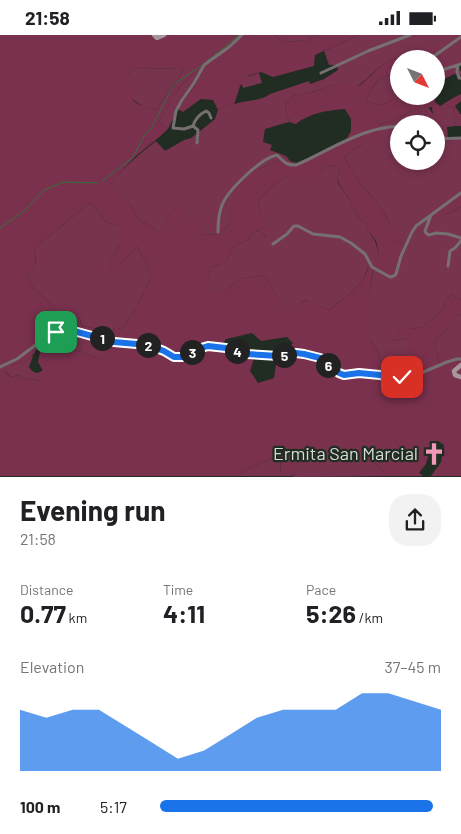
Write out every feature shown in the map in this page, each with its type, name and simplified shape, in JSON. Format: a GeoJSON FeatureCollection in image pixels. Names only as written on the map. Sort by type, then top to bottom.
{"type":"FeatureCollection","features":[{"type":"Feature","properties":{"kind":"street"},"geometry":{"type":"LineString","coordinates":[[154,35],[157,38],[164,35]]}},
{"type":"Feature","properties":{"kind":"street"},"geometry":{"type":"LineString","coordinates":[[211,118],[206,111],[197,118],[193,126],[184,129],[173,128],[176,111],[204,65],[242,35]]}},
{"type":"Feature","properties":{"kind":"street"},"geometry":{"type":"LineString","coordinates":[[321,73],[368,51],[410,35]]}},
{"type":"Feature","properties":{"kind":"street"},"geometry":{"type":"LineString","coordinates":[[443,50],[461,37]]}},
{"type":"Feature","properties":{"kind":"street"},"geometry":{"type":"LineString","coordinates":[[445,69],[459,65]]}},
{"type":"Feature","properties":{"kind":"street"},"geometry":{"type":"LineString","coordinates":[[459,65],[457,71],[459,78],[461,78]]}},
{"type":"Feature","properties":{"kind":"street"},"geometry":{"type":"LineString","coordinates":[[193,126],[198,130],[197,143]]}},
{"type":"Feature","properties":{"kind":"street"},"geometry":{"type":"LineString","coordinates":[[218,232],[222,204],[231,191],[256,165],[277,155],[286,164],[290,166],[296,165],[368,131],[390,128]]}},
{"type":"Feature","properties":{"kind":"street"},"geometry":{"type":"LineString","coordinates":[[445,139],[461,138]]}},
{"type":"Feature","properties":{"kind":"street"},"geometry":{"type":"LineString","coordinates":[[273,244],[294,227],[298,226],[313,234],[340,237],[365,254],[372,267],[390,277],[394,277],[416,226],[461,193]]}},
{"type":"Feature","properties":{"kind":"street"},"geometry":{"type":"LineString","coordinates":[[431,214],[426,233],[429,235],[436,233],[448,234],[461,240],[450,251],[448,266]]}},
{"type":"Feature","properties":{"kind":"street"},"geometry":{"type":"LineString","coordinates":[[0,367],[17,359],[40,341],[56,332],[70,330],[114,342],[148,345],[174,357],[182,357],[208,346],[226,348],[247,354],[278,356],[296,353],[320,358],[344,375],[359,373],[391,378],[402,377],[421,373],[447,362],[461,359]]}},
{"type":"Feature","properties":{"kind":"street"},"geometry":{"type":"LineString","coordinates":[[461,365],[454,371],[455,375],[461,377]]}},
{"type":"Feature","properties":{"kind":"shaded area"},"geometry":{"type":"Polygon","coordinates":[[[0,35],[275,35],[284,41],[302,40],[305,42],[317,35],[359,35],[315,55],[314,66],[273,77],[261,72],[248,76],[240,86],[234,105],[218,110],[213,100],[201,99],[183,112],[178,109],[195,85],[200,71],[187,79],[176,92],[159,122],[168,129],[135,157],[108,187],[132,206],[137,218],[155,229],[158,234],[176,203],[182,210],[183,218],[202,222],[201,235],[219,234],[231,222],[229,214],[235,188],[257,170],[286,156],[290,161],[297,163],[346,140],[351,131],[351,119],[345,109],[326,111],[301,120],[296,124],[289,122],[285,103],[293,96],[346,82],[359,86],[390,60],[390,74],[382,77],[378,81],[366,101],[382,105],[390,101],[390,105],[440,106],[445,105],[445,103],[461,94],[461,101],[455,106],[461,114],[461,126],[455,126],[453,106],[433,115],[432,107],[412,110],[403,115],[390,115],[390,122],[378,125],[379,136],[354,149],[344,157],[360,183],[381,207],[390,224],[399,229],[396,240],[405,244],[393,276],[372,265],[379,254],[376,241],[367,229],[366,223],[358,218],[337,180],[339,167],[326,165],[307,187],[287,177],[271,187],[258,201],[263,222],[270,226],[271,234],[267,238],[259,230],[253,233],[249,239],[233,247],[226,262],[210,268],[205,293],[227,289],[240,279],[265,275],[284,309],[308,300],[329,310],[353,291],[363,280],[369,266],[373,269],[370,290],[370,339],[378,352],[382,366],[389,371],[406,368],[406,339],[392,341],[397,330],[403,325],[411,329],[422,327],[442,310],[446,299],[451,294],[461,300],[461,314],[450,321],[449,328],[434,341],[440,365],[461,359],[461,476],[431,476],[441,462],[444,445],[438,441],[431,447],[426,464],[419,473],[423,476],[385,476],[375,463],[333,448],[298,465],[294,476],[281,476],[280,454],[234,476],[0,476],[0,35]],[[137,67],[127,76],[141,81],[133,100],[138,104],[156,110],[183,71],[180,68],[140,69],[137,67]],[[91,202],[36,247],[35,267],[27,276],[34,289],[55,307],[63,304],[77,313],[83,326],[104,331],[123,328],[151,277],[146,262],[137,247],[108,276],[108,265],[119,245],[119,226],[106,222],[91,202]],[[252,333],[226,339],[221,345],[255,355],[250,371],[258,383],[274,378],[277,357],[293,343],[287,337],[261,341],[252,333]],[[73,334],[68,341],[72,350],[83,352],[95,358],[105,354],[108,345],[85,336],[73,334]],[[38,349],[29,359],[13,365],[5,371],[7,374],[11,377],[18,375],[42,381],[42,369],[38,362],[40,353],[38,349]]]}},
{"type":"Feature","properties":{"kind":"shaded area"},"geometry":{"type":"Polygon","coordinates":[[[275,35],[317,35],[305,42],[302,40],[290,42],[281,40],[275,35]]]}},
{"type":"Feature","properties":{"kind":"shaded area"},"geometry":{"type":"Polygon","coordinates":[[[359,35],[461,35],[461,64],[458,65],[461,76],[454,74],[452,69],[445,70],[445,50],[390,50],[390,60],[358,86],[332,85],[293,96],[285,103],[289,122],[265,129],[263,142],[272,145],[270,150],[286,156],[257,170],[231,222],[219,234],[201,235],[191,221],[171,211],[158,235],[155,229],[137,218],[132,206],[107,188],[130,163],[156,141],[165,151],[199,132],[215,119],[218,110],[238,103],[263,98],[309,81],[310,84],[324,79],[338,70],[337,65],[329,65],[324,51],[359,35]]]}},
{"type":"Feature","properties":{"kind":"shaded area"},"geometry":{"type":"Polygon","coordinates":[[[137,67],[140,69],[180,68],[183,71],[156,110],[137,103],[132,96],[126,77],[137,67]]]}},
{"type":"Feature","properties":{"kind":"shaded area"},"geometry":{"type":"Polygon","coordinates":[[[453,68],[454,74],[445,79],[445,70],[453,68]]]}},
{"type":"Feature","properties":{"kind":"shaded area"},"geometry":{"type":"Polygon","coordinates":[[[200,70],[195,85],[178,109],[168,129],[159,122],[181,86],[200,70]]]}},
{"type":"Feature","properties":{"kind":"shaded area"},"geometry":{"type":"Polygon","coordinates":[[[259,73],[262,83],[243,88],[240,79],[259,73]]]}},
{"type":"Feature","properties":{"kind":"shaded area"},"geometry":{"type":"Polygon","coordinates":[[[390,74],[390,101],[382,105],[366,101],[372,89],[382,77],[390,74]]]}},
{"type":"Feature","properties":{"kind":"shaded area"},"geometry":{"type":"Polygon","coordinates":[[[453,106],[455,126],[447,127],[448,139],[461,139],[461,193],[445,215],[461,207],[461,300],[451,294],[446,299],[442,310],[422,327],[411,329],[392,341],[406,339],[406,368],[389,371],[382,366],[378,352],[370,339],[370,290],[373,270],[368,267],[363,280],[353,291],[329,310],[307,300],[284,310],[265,275],[240,279],[227,289],[204,294],[210,268],[226,262],[233,247],[249,239],[253,233],[260,230],[266,238],[258,201],[271,187],[287,177],[321,173],[326,165],[339,167],[337,181],[349,199],[358,218],[366,223],[367,229],[375,241],[379,254],[375,259],[405,244],[396,240],[381,207],[360,183],[344,157],[354,149],[378,136],[378,125],[390,122],[390,170],[445,170],[445,115],[403,115],[412,110],[428,107],[433,114],[453,106]]]}},
{"type":"Feature","properties":{"kind":"shaded area"},"geometry":{"type":"Polygon","coordinates":[[[461,194],[461,207],[445,215],[437,217],[433,215],[461,194]]]}},
{"type":"Feature","properties":{"kind":"shaded area"},"geometry":{"type":"Polygon","coordinates":[[[91,202],[106,222],[119,226],[119,245],[108,265],[122,263],[137,247],[146,262],[151,277],[123,328],[104,331],[83,326],[77,313],[55,307],[34,289],[27,276],[35,267],[36,247],[91,202]]]}},
{"type":"Feature","properties":{"kind":"shaded area"},"geometry":{"type":"Polygon","coordinates":[[[461,314],[461,359],[440,365],[434,341],[449,328],[449,321],[461,314]]]}},
{"type":"Feature","properties":{"kind":"shaded area"},"geometry":{"type":"Polygon","coordinates":[[[73,334],[85,335],[108,345],[105,355],[95,358],[83,352],[72,350],[68,341],[73,334]]]}},
{"type":"Feature","properties":{"kind":"shaded area"},"geometry":{"type":"Polygon","coordinates":[[[33,356],[29,367],[37,373],[42,371],[42,381],[18,375],[11,377],[5,371],[8,367],[26,361],[33,356]]]}},
{"type":"Feature","properties":{"kind":"shaded area"},"geometry":{"type":"Polygon","coordinates":[[[333,448],[375,463],[385,476],[294,477],[297,465],[333,448]]]}},
{"type":"Feature","properties":{"kind":"shaded area"},"geometry":{"type":"Polygon","coordinates":[[[280,454],[281,476],[234,476],[280,454]]]}},
{"type":"Feature","properties":{"kind":"waterway"},"geometry":{"type":"LineString","coordinates":[[206,62],[239,35]]}},
{"type":"Feature","properties":{"kind":"waterway"},"geometry":{"type":"LineString","coordinates":[[101,182],[133,157],[144,136],[152,127],[173,86],[201,66]]}},
{"type":"Feature","properties":{"kind":"waterway"},"geometry":{"type":"LineString","coordinates":[[0,228],[24,211],[44,190],[63,182],[97,183]]}},
{"type":"Feature","properties":{"kind":"place","name":"Ermita San Marcial"},"geometry":{"type":"Point","coordinates":[434,454]}},
{"type":"Feature","properties":{"kind":"route"},"geometry":{"type":"LineString","coordinates":[[56,332],[70,330],[114,342],[148,345],[174,357],[182,357],[208,346],[226,348],[247,354],[278,356],[296,353],[304,354],[320,358],[344,375],[359,373],[391,378],[402,377]]}}]}
